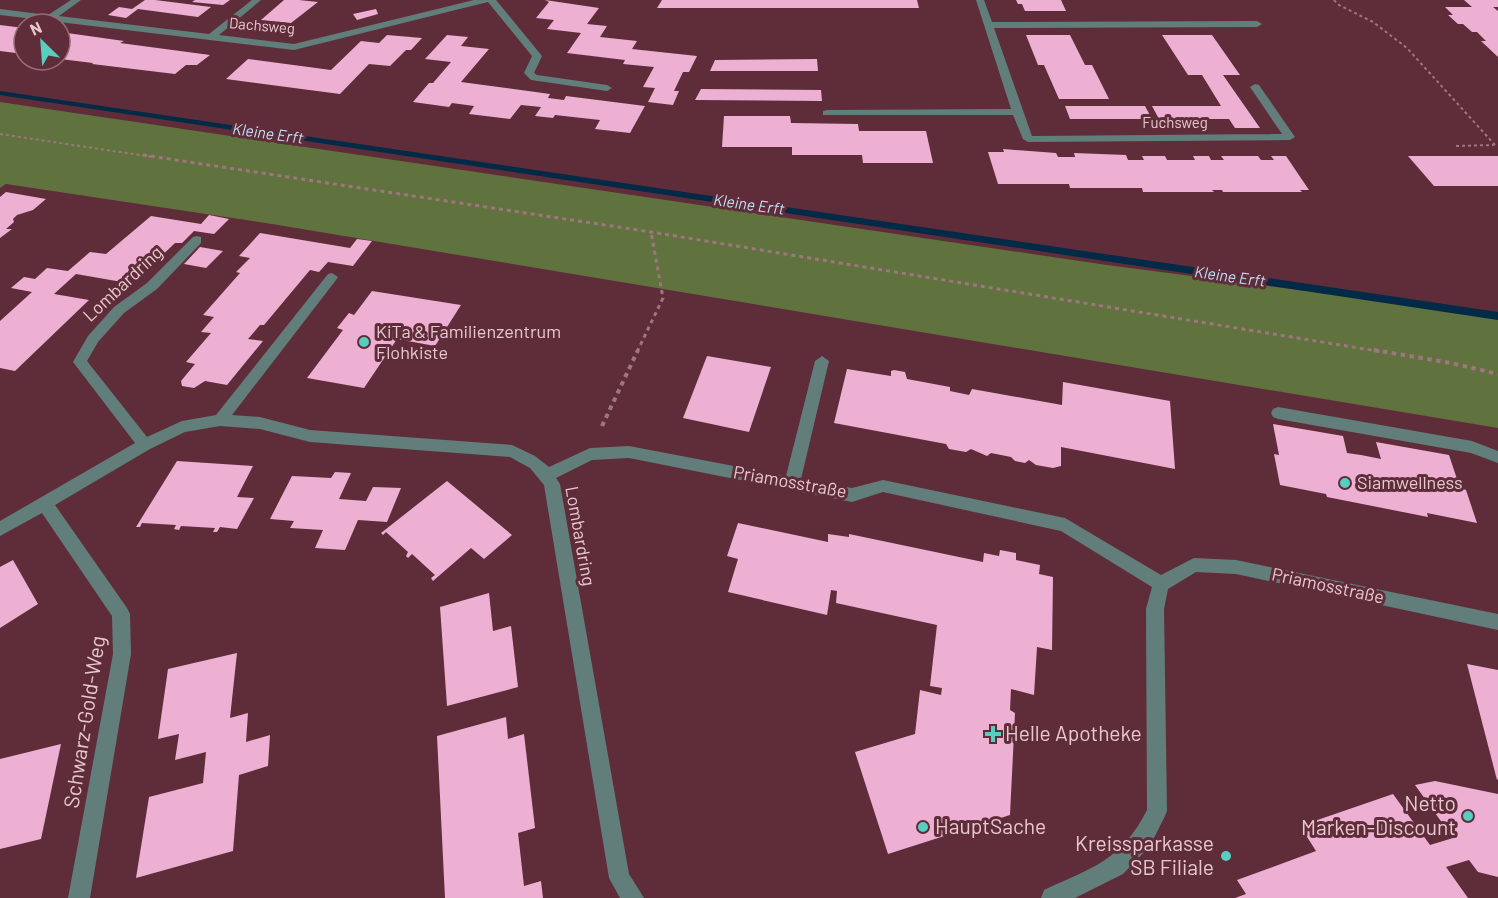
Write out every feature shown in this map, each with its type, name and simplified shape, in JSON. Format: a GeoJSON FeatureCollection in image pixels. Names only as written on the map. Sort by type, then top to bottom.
{"type":"FeatureCollection","features":[{"type":"Feature","properties":{"kind":"street"},"geometry":{"type":"LineString","coordinates":[[59,12],[77,0]]}},
{"type":"Feature","properties":{"kind":"street","name":"Dachsweg"},"geometry":{"type":"LineString","coordinates":[[211,37],[257,0]]}},
{"type":"Feature","properties":{"kind":"street","name":"Dachsweg"},"geometry":{"type":"LineString","coordinates":[[72,21],[294,47],[485,0]]}},
{"type":"Feature","properties":{"kind":"street"},"geometry":{"type":"LineString","coordinates":[[490,0],[537,56],[529,72],[534,78],[607,88]]}},
{"type":"Feature","properties":{"kind":"street","name":"Fuchsweg"},"geometry":{"type":"LineString","coordinates":[[980,0],[1028,139],[1290,137],[1255,87]]}},
{"type":"Feature","properties":{"kind":"street"},"geometry":{"type":"LineString","coordinates":[[988,25],[1257,24]]}},
{"type":"Feature","properties":{"kind":"street"},"geometry":{"type":"LineString","coordinates":[[826,113],[1017,112]]}},
{"type":"Feature","properties":{"kind":"street","name":"Lombardring"},"geometry":{"type":"LineString","coordinates":[[145,446],[80,362],[93,339],[119,310],[152,286],[197,240]]}},
{"type":"Feature","properties":{"kind":"street"},"geometry":{"type":"LineString","coordinates":[[220,420],[332,277]]}},
{"type":"Feature","properties":{"kind":"street"},"geometry":{"type":"LineString","coordinates":[[792,484],[822,361]]}},
{"type":"Feature","properties":{"kind":"street"},"geometry":{"type":"LineString","coordinates":[[1278,413],[1472,447],[1498,457]]}},
{"type":"Feature","properties":{"kind":"street","name":"Lombardring"},"geometry":{"type":"LineString","coordinates":[[0,529],[182,427],[220,420],[260,423],[310,436],[512,451],[537,464],[552,484],[619,878],[633,898]]}},
{"type":"Feature","properties":{"kind":"street","name":"Priamosstraße"},"geometry":{"type":"LineString","coordinates":[[547,475],[590,454],[629,452],[852,495],[883,486],[1065,525],[1161,584],[1194,565],[1236,567],[1498,622]]}},
{"type":"Feature","properties":{"kind":"street","name":"Schwarz-Gold-Weg"},"geometry":{"type":"LineString","coordinates":[[45,504],[121,614],[122,654],[79,898]]}},
{"type":"Feature","properties":{"kind":"street"},"geometry":{"type":"LineString","coordinates":[[1053,898],[1116,867],[1143,839],[1157,811],[1155,609],[1161,584]]}},
{"type":"Feature","properties":{"kind":"path"},"geometry":{"type":"LineString","coordinates":[[1334,0],[1339,5],[1373,22],[1407,48],[1497,145]]}},
{"type":"Feature","properties":{"kind":"path"},"geometry":{"type":"LineString","coordinates":[[0,134],[651,232],[1451,363],[1498,374]]}},
{"type":"Feature","properties":{"kind":"path"},"geometry":{"type":"LineString","coordinates":[[1456,146],[1497,145]]}},
{"type":"Feature","properties":{"kind":"path"},"geometry":{"type":"LineString","coordinates":[[606,416],[663,298],[651,232]]}},
{"type":"Feature","properties":{"kind":"green space"},"geometry":{"type":"Polygon","coordinates":[[[0,102],[1107,265],[1498,316],[1498,428],[272,224],[6,184],[0,188],[0,102]]]}},
{"type":"Feature","properties":{"kind":"building"},"geometry":{"type":"Polygon","coordinates":[[[145,0],[211,7],[198,17],[138,9],[126,18],[108,15],[119,7],[132,9],[145,0]]]}},
{"type":"Feature","properties":{"kind":"building"},"geometry":{"type":"Polygon","coordinates":[[[195,0],[230,0],[223,5],[192,2],[195,0]]]}},
{"type":"Feature","properties":{"kind":"building"},"geometry":{"type":"Polygon","coordinates":[[[284,0],[318,2],[291,23],[261,20],[284,0]]]}},
{"type":"Feature","properties":{"kind":"building"},"geometry":{"type":"Polygon","coordinates":[[[545,0],[599,8],[587,24],[607,26],[600,37],[637,41],[632,49],[697,56],[689,72],[683,72],[674,91],[679,91],[673,105],[648,102],[655,88],[643,87],[654,67],[623,64],[625,60],[567,53],[581,33],[547,29],[554,20],[536,18],[549,2],[545,0]]]}},
{"type":"Feature","properties":{"kind":"building"},"geometry":{"type":"Polygon","coordinates":[[[662,0],[917,0],[919,8],[657,8],[662,0]]]}},
{"type":"Feature","properties":{"kind":"building"},"geometry":{"type":"Polygon","coordinates":[[[1016,0],[1061,0],[1066,11],[1025,11],[1022,4],[1018,4],[1016,0]]]}},
{"type":"Feature","properties":{"kind":"building"},"geometry":{"type":"Polygon","coordinates":[[[1464,0],[1498,0],[1498,7],[1493,7],[1498,11],[1498,57],[1481,41],[1486,41],[1477,32],[1472,32],[1463,24],[1458,24],[1448,15],[1453,15],[1445,7],[1472,7],[1464,0]]]}},
{"type":"Feature","properties":{"kind":"building"},"geometry":{"type":"Polygon","coordinates":[[[376,9],[378,14],[357,20],[353,14],[376,9]]]}},
{"type":"Feature","properties":{"kind":"building"},"geometry":{"type":"Polygon","coordinates":[[[0,25],[12,26],[12,52],[0,51],[0,25]]]}},
{"type":"Feature","properties":{"kind":"building"},"geometry":{"type":"Polygon","coordinates":[[[72,34],[124,41],[120,43],[210,55],[197,65],[186,65],[175,74],[72,60],[72,34]]]}},
{"type":"Feature","properties":{"kind":"building"},"geometry":{"type":"Polygon","coordinates":[[[387,35],[422,38],[390,66],[369,64],[340,94],[226,79],[248,59],[331,70],[361,41],[379,43],[387,35]]]}},
{"type":"Feature","properties":{"kind":"building"},"geometry":{"type":"Polygon","coordinates":[[[447,35],[468,37],[461,46],[489,49],[461,82],[550,94],[548,98],[564,100],[566,96],[645,106],[630,133],[595,129],[600,120],[555,115],[553,118],[535,116],[541,107],[521,105],[510,119],[469,114],[474,106],[452,103],[449,107],[413,102],[451,62],[425,59],[447,35]]]}},
{"type":"Feature","properties":{"kind":"building"},"geometry":{"type":"Polygon","coordinates":[[[1026,35],[1070,35],[1085,65],[1092,65],[1109,99],[1059,99],[1044,65],[1038,65],[1026,35]]]}},
{"type":"Feature","properties":{"kind":"building"},"geometry":{"type":"Polygon","coordinates":[[[1162,35],[1212,35],[1240,75],[1223,75],[1260,128],[1235,128],[1229,119],[1159,119],[1152,106],[1221,106],[1202,75],[1188,75],[1162,35]]]}},
{"type":"Feature","properties":{"kind":"building"},"geometry":{"type":"Polygon","coordinates":[[[817,59],[818,71],[710,71],[715,60],[817,59]]]}},
{"type":"Feature","properties":{"kind":"building"},"geometry":{"type":"Polygon","coordinates":[[[701,89],[821,90],[822,101],[695,100],[701,89]]]}},
{"type":"Feature","properties":{"kind":"building"},"geometry":{"type":"Polygon","coordinates":[[[1065,106],[1145,106],[1152,119],[1070,119],[1065,106]]]}},
{"type":"Feature","properties":{"kind":"building"},"geometry":{"type":"Polygon","coordinates":[[[724,116],[790,116],[791,123],[858,124],[859,131],[926,131],[933,163],[863,163],[862,155],[792,155],[792,147],[722,147],[724,116]]]}},
{"type":"Feature","properties":{"kind":"building"},"geometry":{"type":"Polygon","coordinates":[[[1003,149],[1056,153],[1058,157],[1075,157],[1074,153],[1126,155],[1128,160],[1144,160],[1142,156],[1165,156],[1167,160],[1195,160],[1193,156],[1209,156],[1211,160],[1224,160],[1221,156],[1258,156],[1261,160],[1274,160],[1271,156],[1286,156],[1309,190],[1300,190],[1302,192],[1212,190],[1214,192],[1143,192],[1142,188],[1070,188],[1069,184],[998,184],[988,152],[1004,152],[1003,149]]]}},
{"type":"Feature","properties":{"kind":"building"},"geometry":{"type":"Polygon","coordinates":[[[1408,156],[1498,156],[1498,186],[1434,186],[1408,156]]]}},
{"type":"Feature","properties":{"kind":"building"},"geometry":{"type":"Polygon","coordinates":[[[6,192],[46,199],[33,210],[17,215],[13,219],[14,222],[6,229],[12,229],[0,238],[0,197],[6,192]]]}},
{"type":"Feature","properties":{"kind":"building"},"geometry":{"type":"Polygon","coordinates":[[[209,215],[229,219],[214,234],[194,231],[182,243],[175,243],[154,263],[144,261],[122,282],[76,274],[54,294],[89,300],[15,371],[0,368],[0,321],[32,292],[11,288],[24,277],[35,279],[47,268],[68,271],[90,252],[106,254],[151,216],[201,224],[209,215]]]}},
{"type":"Feature","properties":{"kind":"building"},"geometry":{"type":"Polygon","coordinates":[[[260,233],[350,248],[357,239],[372,241],[353,266],[328,262],[319,272],[310,270],[264,325],[260,325],[248,339],[263,341],[227,385],[205,381],[194,388],[182,386],[181,381],[195,364],[186,362],[211,333],[201,332],[214,317],[203,315],[240,273],[236,272],[250,258],[239,256],[260,233]]]}},
{"type":"Feature","properties":{"kind":"building"},"geometry":{"type":"Polygon","coordinates":[[[200,247],[223,251],[206,268],[184,264],[200,247]]]}},
{"type":"Feature","properties":{"kind":"building","name":"KiTa & Familienzentrum Flohkiste"},"geometry":{"type":"Polygon","coordinates":[[[372,291],[461,305],[435,346],[397,339],[364,388],[307,378],[343,330],[337,328],[349,313],[354,315],[372,291]]]}},
{"type":"Feature","properties":{"kind":"building"},"geometry":{"type":"Polygon","coordinates":[[[707,356],[771,367],[749,432],[683,418],[707,356]]]}},
{"type":"Feature","properties":{"kind":"building"},"geometry":{"type":"Polygon","coordinates":[[[847,369],[891,376],[891,371],[894,370],[905,372],[907,379],[950,387],[950,391],[969,395],[972,389],[1062,405],[1063,382],[1170,401],[1175,469],[1061,447],[1061,466],[1053,468],[1036,465],[1029,460],[1025,463],[1015,461],[1011,457],[991,453],[987,456],[971,449],[966,452],[949,449],[946,444],[834,423],[847,369]]]}},
{"type":"Feature","properties":{"kind":"building"},"geometry":{"type":"Polygon","coordinates":[[[1273,424],[1343,436],[1347,453],[1381,459],[1376,442],[1449,455],[1460,488],[1466,490],[1477,523],[1427,513],[1428,517],[1280,485],[1274,454],[1279,455],[1273,424]]]}},
{"type":"Feature","properties":{"kind":"building"},"geometry":{"type":"Polygon","coordinates":[[[177,461],[253,466],[237,497],[254,498],[237,529],[220,527],[217,532],[213,532],[215,528],[181,526],[179,530],[174,529],[176,525],[142,523],[140,527],[136,527],[177,461]]]}},
{"type":"Feature","properties":{"kind":"building"},"geometry":{"type":"Polygon","coordinates":[[[335,472],[351,473],[339,499],[366,501],[373,487],[401,488],[387,522],[358,520],[345,550],[315,548],[323,530],[290,528],[294,521],[270,519],[292,476],[331,478],[335,472]]]}},
{"type":"Feature","properties":{"kind":"building"},"geometry":{"type":"Polygon","coordinates":[[[447,481],[512,535],[484,559],[471,548],[433,581],[431,578],[435,575],[412,554],[408,558],[406,556],[408,552],[386,532],[383,535],[381,533],[447,481]]]}},
{"type":"Feature","properties":{"kind":"building"},"geometry":{"type":"Polygon","coordinates":[[[738,523],[828,542],[828,534],[849,537],[849,534],[983,562],[984,553],[999,556],[1000,550],[1016,553],[1016,560],[1040,565],[1039,574],[1053,577],[1052,650],[1037,647],[1034,695],[1011,689],[1010,710],[1015,713],[1010,815],[888,854],[855,752],[915,734],[920,690],[941,695],[942,688],[930,686],[937,625],[836,603],[837,591],[831,590],[827,615],[728,592],[738,559],[727,556],[738,523]]]}},
{"type":"Feature","properties":{"kind":"building"},"geometry":{"type":"Polygon","coordinates":[[[13,560],[38,604],[0,628],[0,567],[13,560]]]}},
{"type":"Feature","properties":{"kind":"building"},"geometry":{"type":"Polygon","coordinates":[[[489,593],[493,631],[511,626],[518,687],[447,706],[440,607],[489,593]]]}},
{"type":"Feature","properties":{"kind":"building"},"geometry":{"type":"Polygon","coordinates":[[[237,653],[230,718],[248,713],[246,742],[270,735],[268,766],[239,775],[233,851],[136,878],[149,797],[203,783],[206,752],[175,760],[179,734],[158,739],[168,669],[237,653]]]}},
{"type":"Feature","properties":{"kind":"building","name":"Netto Marken-Discount"},"geometry":{"type":"Polygon","coordinates":[[[1467,664],[1498,670],[1497,780],[1467,664]]]}},
{"type":"Feature","properties":{"kind":"building"},"geometry":{"type":"Polygon","coordinates":[[[506,717],[508,739],[524,734],[535,828],[518,833],[524,886],[541,881],[543,898],[445,898],[437,736],[506,717]]]}},
{"type":"Feature","properties":{"kind":"building"},"geometry":{"type":"Polygon","coordinates":[[[61,744],[41,839],[0,849],[0,759],[61,744]]]}},
{"type":"Feature","properties":{"kind":"building"},"geometry":{"type":"Polygon","coordinates":[[[1435,781],[1498,794],[1498,877],[1478,872],[1469,860],[1446,867],[1468,898],[1235,898],[1246,894],[1237,880],[1316,851],[1300,826],[1393,794],[1430,845],[1453,838],[1415,785],[1435,781]]]}},
{"type":"Feature","properties":{"kind":"waterway","name":"Kleine Erft"},"geometry":{"type":"LineString","coordinates":[[0,93],[1498,316]]}},
{"type":"Feature","properties":{"kind":"place","name":"KiTa & Familienzentrum Flohkiste"},"geometry":{"type":"Point","coordinates":[364,342]}},
{"type":"Feature","properties":{"kind":"place","name":"Siamwellness"},"geometry":{"type":"Point","coordinates":[1345,483]}},
{"type":"Feature","properties":{"kind":"place","name":"Helle Apotheke"},"geometry":{"type":"Point","coordinates":[993,734]}},
{"type":"Feature","properties":{"kind":"place","name":"Netto Marken-Discount"},"geometry":{"type":"Point","coordinates":[1468,816]}},
{"type":"Feature","properties":{"kind":"place","name":"HauptSache"},"geometry":{"type":"Point","coordinates":[923,827]}},
{"type":"Feature","properties":{"kind":"place","name":"Kreissparkasse SB Filiale"},"geometry":{"type":"Point","coordinates":[1226,856]}}]}
